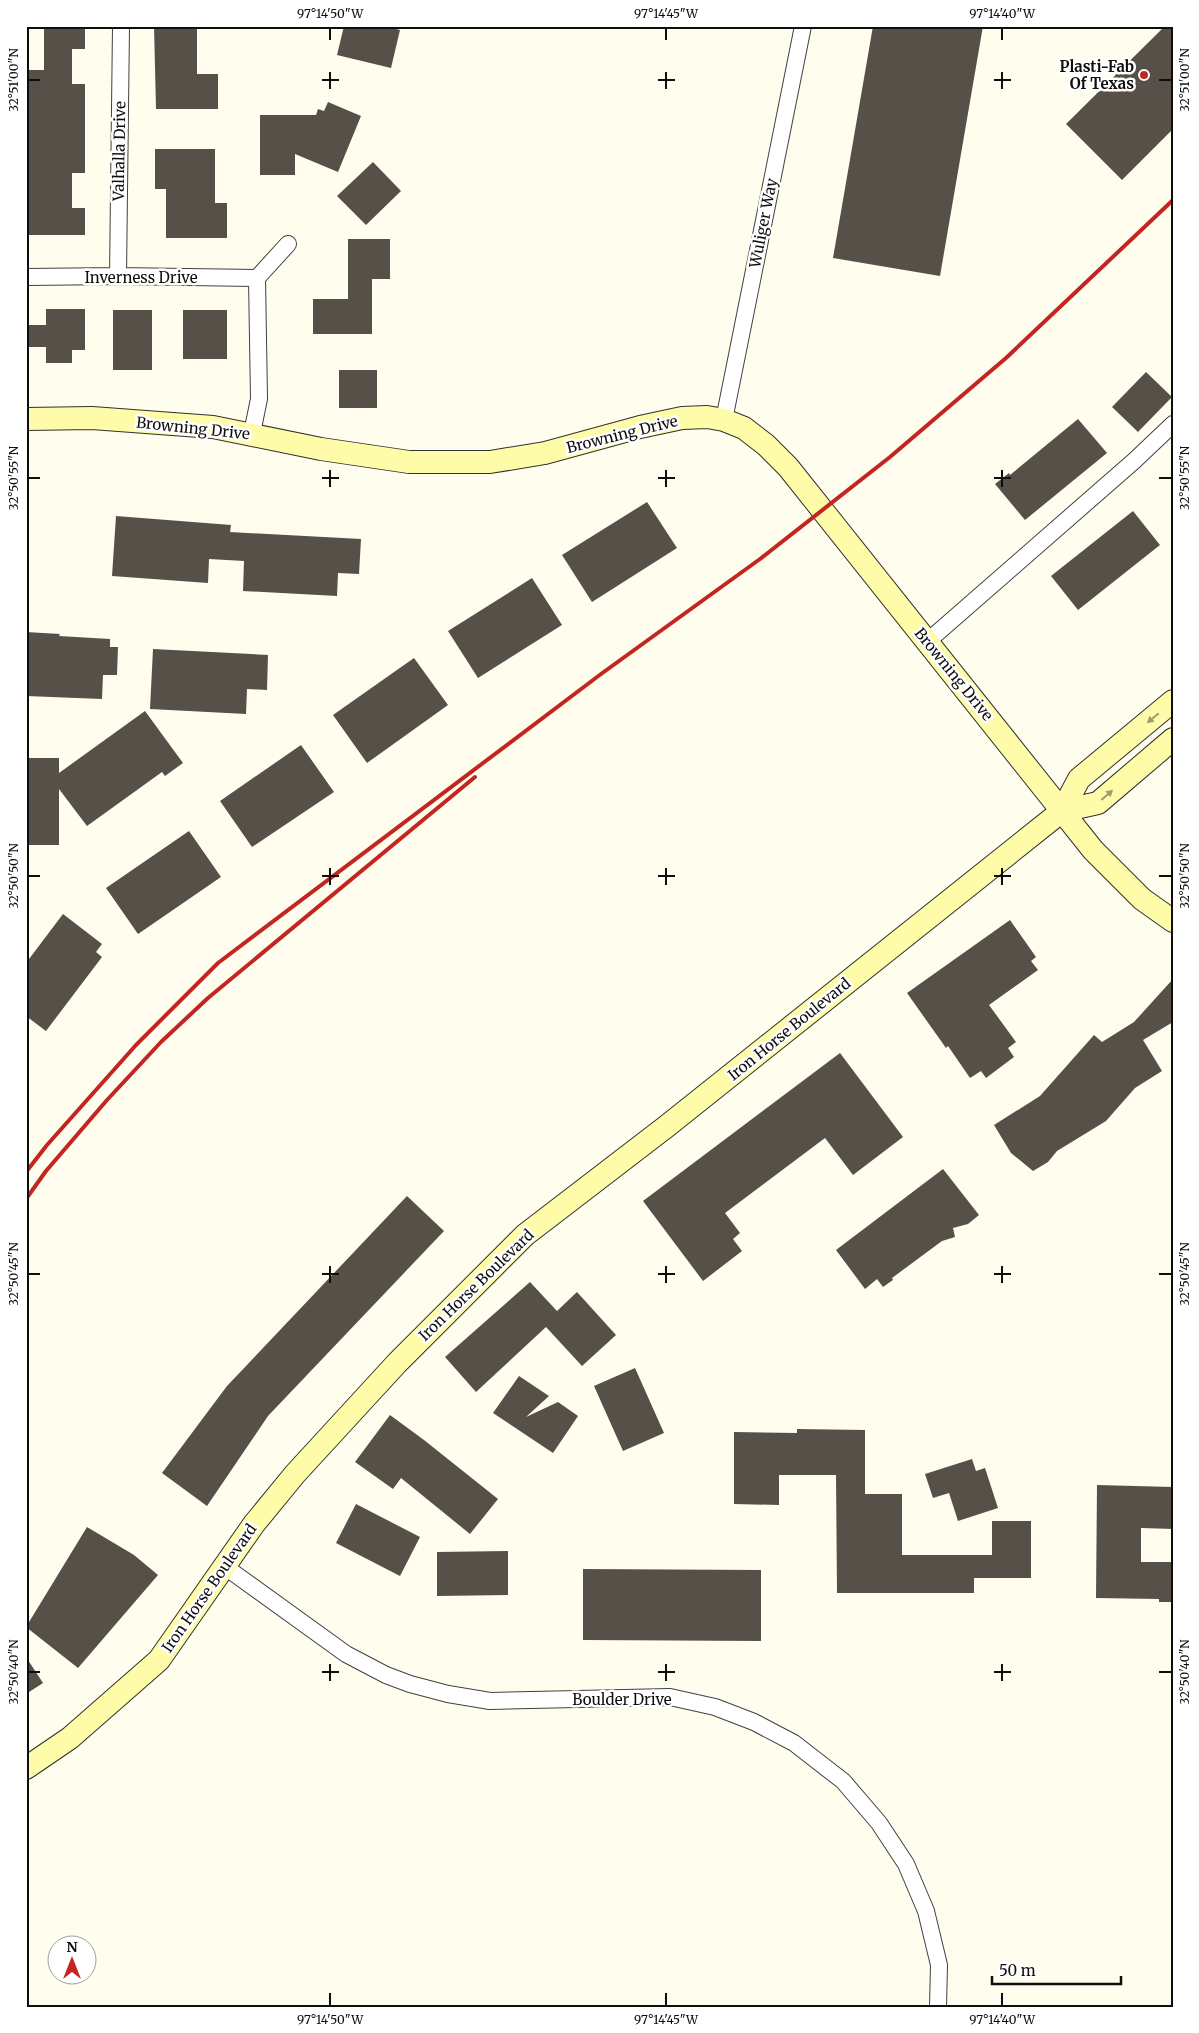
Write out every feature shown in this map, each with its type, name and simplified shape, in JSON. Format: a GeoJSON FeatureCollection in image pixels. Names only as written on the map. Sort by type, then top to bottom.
{"type":"FeatureCollection","features":[{"type":"Feature","properties":{"kind":"street","name":"Valhalla Drive"},"geometry":{"type":"LineString","coordinates":[[118,276],[121,26]]}},
{"type":"Feature","properties":{"kind":"street","name":"Wuliger Way"},"geometry":{"type":"LineString","coordinates":[[724,420],[803,26]]}},
{"type":"Feature","properties":{"kind":"street"},"geometry":{"type":"LineString","coordinates":[[252,433],[259,399],[257,278],[288,244]]}},
{"type":"Feature","properties":{"kind":"street","name":"Inverness Drive"},"geometry":{"type":"LineString","coordinates":[[26,277],[257,278]]}},
{"type":"Feature","properties":{"kind":"street","name":"Browning Drive"},"geometry":{"type":"LineString","coordinates":[[26,419],[92,418],[213,427],[252,433],[321,449],[408,462],[490,462],[546,452],[682,418],[707,417],[724,420],[744,428],[766,445],[788,467],[1093,850],[1142,899],[1173,921]]}},
{"type":"Feature","properties":{"kind":"street"},"geometry":{"type":"LineString","coordinates":[[928,641],[1134,461],[1173,424]]}},
{"type":"Feature","properties":{"kind":"street","name":"Iron Horse Boulevard"},"geometry":{"type":"LineString","coordinates":[[26,1768],[70,1738],[159,1660],[254,1524],[347,1416],[525,1234],[667,1126],[1062,811],[1079,779],[1173,702]]}},
{"type":"Feature","properties":{"kind":"street","name":"Iron Horse Boulevard"},"geometry":{"type":"LineString","coordinates":[[1062,811],[1098,803],[1173,739]]}},
{"type":"Feature","properties":{"kind":"street","name":"Boulder Drive"},"geometry":{"type":"LineString","coordinates":[[224,1566],[346,1654],[386,1675],[410,1684],[448,1694],[490,1701],[670,1697],[715,1707],[754,1722],[794,1743],[842,1781],[879,1823],[906,1864],[926,1911],[938,1965],[938,2007]]}},
{"type":"Feature","properties":{"kind":"building"},"geometry":{"type":"Polygon","coordinates":[[[44,26],[85,26],[85,49],[72,49],[72,84],[85,84],[85,173],[72,173],[72,208],[85,208],[85,235],[28,235],[28,173],[26,173],[28,70],[44,70],[44,26]]]}},
{"type":"Feature","properties":{"kind":"building"},"geometry":{"type":"Polygon","coordinates":[[[154,26],[197,26],[197,74],[218,74],[218,109],[156,109],[154,26]]]}},
{"type":"Feature","properties":{"kind":"building"},"geometry":{"type":"Polygon","coordinates":[[[344,26],[385,26],[400,30],[391,68],[337,55],[344,26]]]}},
{"type":"Feature","properties":{"kind":"building"},"geometry":{"type":"Polygon","coordinates":[[[873,26],[983,26],[940,276],[833,258],[873,26]]]}},
{"type":"Feature","properties":{"kind":"building","name":"Plasti-Fab Of Texas"},"geometry":{"type":"Polygon","coordinates":[[[1165,26],[1173,26],[1173,129],[1122,180],[1066,124],[1165,26]]]}},
{"type":"Feature","properties":{"kind":"building"},"geometry":{"type":"Polygon","coordinates":[[[328,102],[361,116],[338,172],[295,154],[295,175],[260,175],[260,115],[316,115],[318,109],[324,111],[328,102]]]}},
{"type":"Feature","properties":{"kind":"building"},"geometry":{"type":"Polygon","coordinates":[[[155,149],[215,149],[215,203],[227,203],[227,238],[166,238],[166,189],[155,189],[155,149]]]}},
{"type":"Feature","properties":{"kind":"building"},"geometry":{"type":"Polygon","coordinates":[[[373,162],[401,191],[366,225],[337,196],[373,162]]]}},
{"type":"Feature","properties":{"kind":"building"},"geometry":{"type":"Polygon","coordinates":[[[348,239],[390,239],[390,279],[372,279],[372,334],[313,334],[313,299],[348,299],[348,239]]]}},
{"type":"Feature","properties":{"kind":"building"},"geometry":{"type":"Polygon","coordinates":[[[46,309],[85,309],[85,350],[72,350],[72,363],[46,363],[46,347],[26,347],[26,325],[46,325],[46,309]]]}},
{"type":"Feature","properties":{"kind":"building"},"geometry":{"type":"Polygon","coordinates":[[[113,310],[152,310],[152,370],[113,370],[113,310]]]}},
{"type":"Feature","properties":{"kind":"building"},"geometry":{"type":"Polygon","coordinates":[[[183,310],[227,310],[227,359],[183,359],[183,310]]]}},
{"type":"Feature","properties":{"kind":"building"},"geometry":{"type":"Polygon","coordinates":[[[339,370],[377,370],[377,408],[339,408],[339,370]]]}},
{"type":"Feature","properties":{"kind":"building"},"geometry":{"type":"Polygon","coordinates":[[[1146,372],[1172,397],[1138,432],[1112,407],[1146,372]]]}},
{"type":"Feature","properties":{"kind":"building"},"geometry":{"type":"Polygon","coordinates":[[[1078,419],[1107,453],[1025,520],[995,484],[1009,473],[1010,475],[1078,419]]]}},
{"type":"Feature","properties":{"kind":"building"},"geometry":{"type":"Polygon","coordinates":[[[647,502],[677,548],[592,602],[562,555],[647,502]]]}},
{"type":"Feature","properties":{"kind":"building"},"geometry":{"type":"Polygon","coordinates":[[[1133,511],[1160,545],[1078,610],[1051,576],[1133,511]]]}},
{"type":"Feature","properties":{"kind":"building"},"geometry":{"type":"Polygon","coordinates":[[[116,516],[231,525],[230,532],[361,539],[359,574],[338,573],[337,596],[243,591],[244,561],[209,559],[208,583],[112,576],[116,516]]]}},
{"type":"Feature","properties":{"kind":"building"},"geometry":{"type":"Polygon","coordinates":[[[532,578],[562,625],[478,678],[448,631],[532,578]]]}},
{"type":"Feature","properties":{"kind":"building"},"geometry":{"type":"Polygon","coordinates":[[[26,632],[110,639],[110,647],[118,647],[117,675],[103,675],[102,699],[26,696],[26,632]]]}},
{"type":"Feature","properties":{"kind":"building"},"geometry":{"type":"Polygon","coordinates":[[[153,649],[268,655],[267,690],[247,689],[246,714],[150,709],[153,649]]]}},
{"type":"Feature","properties":{"kind":"building"},"geometry":{"type":"Polygon","coordinates":[[[414,658],[448,705],[367,763],[333,715],[414,658]]]}},
{"type":"Feature","properties":{"kind":"building"},"geometry":{"type":"Polygon","coordinates":[[[145,711],[183,763],[165,776],[162,772],[87,826],[59,789],[59,845],[26,845],[26,758],[59,758],[59,773],[145,711]]]}},
{"type":"Feature","properties":{"kind":"building"},"geometry":{"type":"Polygon","coordinates":[[[301,745],[334,792],[252,847],[220,801],[301,745]]]}},
{"type":"Feature","properties":{"kind":"building"},"geometry":{"type":"Polygon","coordinates":[[[189,831],[221,877],[138,934],[106,888],[189,831]]]}},
{"type":"Feature","properties":{"kind":"building"},"geometry":{"type":"Polygon","coordinates":[[[63,914],[102,944],[96,952],[102,957],[46,1031],[26,1016],[26,963],[63,914]]]}},
{"type":"Feature","properties":{"kind":"building"},"geometry":{"type":"Polygon","coordinates":[[[1010,920],[1036,957],[1031,961],[1038,970],[989,1005],[1016,1042],[1008,1048],[1014,1057],[986,1078],[981,1071],[970,1078],[907,993],[1010,920]]]}},
{"type":"Feature","properties":{"kind":"building"},"geometry":{"type":"Polygon","coordinates":[[[1173,979],[1173,1022],[1143,1040],[1162,1071],[1135,1088],[1106,1121],[1057,1151],[1048,1162],[1033,1171],[1011,1153],[994,1125],[1040,1096],[1094,1035],[1102,1042],[1134,1022],[1173,979]]]}},
{"type":"Feature","properties":{"kind":"building"},"geometry":{"type":"Polygon","coordinates":[[[840,1053],[903,1137],[853,1175],[825,1138],[725,1213],[740,1233],[733,1239],[742,1251],[703,1281],[643,1201],[840,1053]]]}},
{"type":"Feature","properties":{"kind":"building"},"geometry":{"type":"Polygon","coordinates":[[[943,1169],[979,1215],[968,1224],[953,1228],[955,1237],[942,1241],[892,1278],[893,1280],[883,1287],[877,1279],[865,1289],[836,1250],[943,1169]]]}},
{"type":"Feature","properties":{"kind":"building"},"geometry":{"type":"Polygon","coordinates":[[[407,1196],[444,1231],[268,1416],[207,1506],[162,1473],[227,1386],[407,1196]]]}},
{"type":"Feature","properties":{"kind":"building"},"geometry":{"type":"Polygon","coordinates":[[[530,1282],[557,1311],[577,1292],[616,1335],[582,1366],[546,1327],[476,1392],[445,1357],[530,1282]]]}},
{"type":"Feature","properties":{"kind":"building"},"geometry":{"type":"Polygon","coordinates":[[[635,1368],[664,1433],[623,1451],[594,1386],[635,1368]]]}},
{"type":"Feature","properties":{"kind":"building"},"geometry":{"type":"Polygon","coordinates":[[[519,1376],[549,1396],[526,1417],[558,1402],[578,1416],[553,1453],[493,1413],[519,1376]]]}},
{"type":"Feature","properties":{"kind":"building"},"geometry":{"type":"Polygon","coordinates":[[[390,1415],[498,1499],[470,1534],[401,1478],[393,1489],[355,1462],[390,1415]]]}},
{"type":"Feature","properties":{"kind":"building"},"geometry":{"type":"Polygon","coordinates":[[[797,1429],[865,1430],[865,1494],[902,1494],[902,1555],[992,1555],[992,1521],[1031,1521],[1031,1578],[974,1578],[974,1593],[837,1593],[836,1475],[779,1475],[779,1505],[734,1504],[734,1432],[797,1433],[797,1429]]]}},
{"type":"Feature","properties":{"kind":"building"},"geometry":{"type":"Polygon","coordinates":[[[972,1459],[976,1471],[985,1468],[998,1508],[958,1521],[949,1493],[933,1498],[925,1474],[972,1459]]]}},
{"type":"Feature","properties":{"kind":"building"},"geometry":{"type":"Polygon","coordinates":[[[1097,1485],[1173,1487],[1173,1529],[1141,1528],[1141,1562],[1173,1562],[1173,1602],[1159,1602],[1159,1599],[1096,1598],[1097,1485]]]}},
{"type":"Feature","properties":{"kind":"building"},"geometry":{"type":"Polygon","coordinates":[[[356,1504],[420,1537],[400,1576],[336,1543],[356,1504]]]}},
{"type":"Feature","properties":{"kind":"building"},"geometry":{"type":"Polygon","coordinates":[[[87,1527],[134,1555],[158,1575],[78,1668],[26,1627],[87,1527]]]}},
{"type":"Feature","properties":{"kind":"building"},"geometry":{"type":"Polygon","coordinates":[[[508,1551],[508,1595],[437,1596],[437,1552],[508,1551]]]}},
{"type":"Feature","properties":{"kind":"building"},"geometry":{"type":"Polygon","coordinates":[[[583,1569],[761,1570],[761,1641],[583,1640],[583,1569]]]}},
{"type":"Feature","properties":{"kind":"building"},"geometry":{"type":"Polygon","coordinates":[[[26,1657],[43,1683],[26,1694],[26,1657]]]}},
{"type":"Feature","properties":{"kind":"railway"},"geometry":{"type":"LineString","coordinates":[[26,1172],[47,1145],[136,1045],[218,963],[601,674],[760,559],[890,457],[1006,358],[1173,200]]}},
{"type":"Feature","properties":{"kind":"railway"},"geometry":{"type":"LineString","coordinates":[[26,1199],[46,1171],[107,1100],[161,1042],[208,998],[475,777]]}},
{"type":"Feature","properties":{"kind":"place","name":"Plasti-Fab Of Texas"},"geometry":{"type":"Point","coordinates":[1144,75]}}]}
